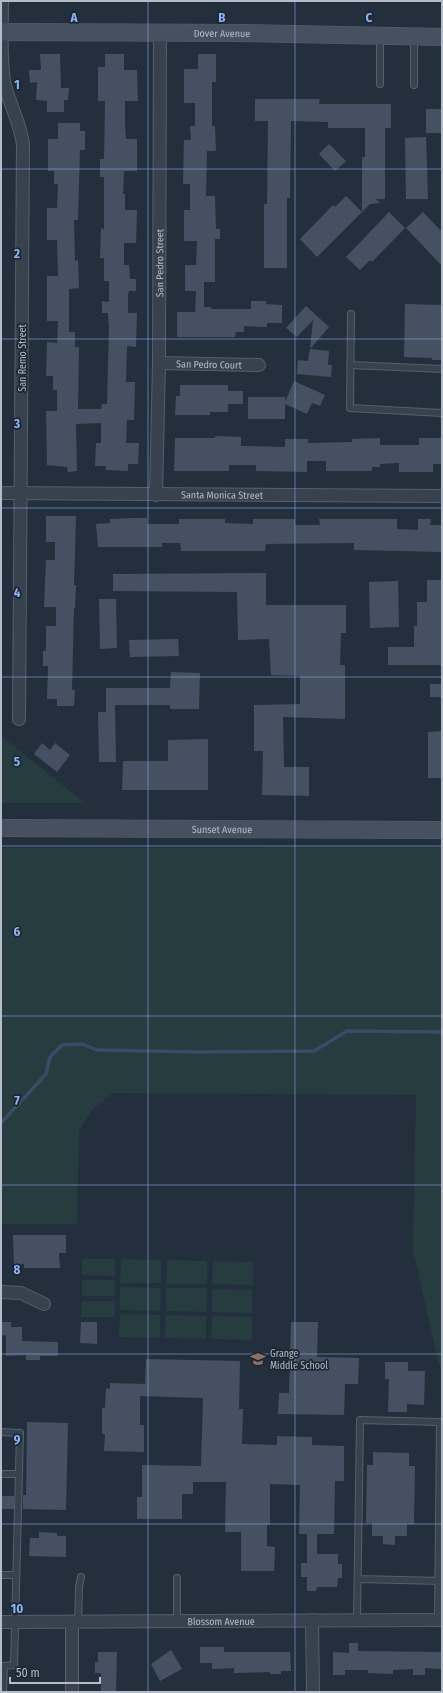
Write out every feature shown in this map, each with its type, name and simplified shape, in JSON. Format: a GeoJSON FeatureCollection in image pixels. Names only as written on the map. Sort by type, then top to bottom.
{"type":"FeatureCollection","features":[{"type":"Feature","properties":{"kind":"main road","name":"Dover Avenue"},"geometry":{"type":"LineString","coordinates":[[1,32],[160,32],[442,37]]}},
{"type":"Feature","properties":{"kind":"main road","name":"Sunset Avenue"},"geometry":{"type":"LineString","coordinates":[[1,828],[442,830]]}},
{"type":"Feature","properties":{"kind":"street","name":"San Remo Street"},"geometry":{"type":"LineString","coordinates":[[2,1],[2,67],[5,84],[21,130],[23,144],[22,493],[19,719]]}},
{"type":"Feature","properties":{"kind":"street","name":"San Pedro Street"},"geometry":{"type":"LineString","coordinates":[[156,495],[159,363],[160,32]]}},
{"type":"Feature","properties":{"kind":"street","name":"San Pedro Court"},"geometry":{"type":"LineString","coordinates":[[159,363],[259,365]]}},
{"type":"Feature","properties":{"kind":"street","name":"Santa Monica Street"},"geometry":{"type":"LineString","coordinates":[[1,494],[442,496]]}},
{"type":"Feature","properties":{"kind":"street"},"geometry":{"type":"LineString","coordinates":[[1,1292],[21,1293],[44,1304]]}},
{"type":"Feature","properties":{"kind":"street"},"geometry":{"type":"LineString","coordinates":[[312,1620],[312,1692]]}},
{"type":"Feature","properties":{"kind":"street","name":"Blossom Avenue"},"geometry":{"type":"LineString","coordinates":[[1,1622],[75,1623],[440,1620]]}},
{"type":"Feature","properties":{"kind":"street"},"geometry":{"type":"LineString","coordinates":[[72,1692],[75,1623]]}},
{"type":"Feature","properties":{"kind":"lane"},"geometry":{"type":"LineString","coordinates":[[380,36],[380,84]]}},
{"type":"Feature","properties":{"kind":"lane"},"geometry":{"type":"LineString","coordinates":[[414,36],[414,85]]}},
{"type":"Feature","properties":{"kind":"lane"},"geometry":{"type":"LineString","coordinates":[[351,314],[350,408],[442,413]]}},
{"type":"Feature","properties":{"kind":"lane"},"geometry":{"type":"LineString","coordinates":[[350,365],[442,370]]}},
{"type":"Feature","properties":{"kind":"lane"},"geometry":{"type":"LineString","coordinates":[[357,1620],[360,1420],[440,1422],[440,1620]]}},
{"type":"Feature","properties":{"kind":"lane"},"geometry":{"type":"LineString","coordinates":[[1,1432],[20,1432],[14,1665],[4,1666],[3,1692]]}},
{"type":"Feature","properties":{"kind":"lane"},"geometry":{"type":"LineString","coordinates":[[1,1474],[19,1474]]}},
{"type":"Feature","properties":{"kind":"lane"},"geometry":{"type":"LineString","coordinates":[[1,1575],[16,1575]]}},
{"type":"Feature","properties":{"kind":"lane"},"geometry":{"type":"LineString","coordinates":[[75,1623],[81,1577]]}},
{"type":"Feature","properties":{"kind":"lane"},"geometry":{"type":"LineString","coordinates":[[177,1578],[177,1622]]}},
{"type":"Feature","properties":{"kind":"lane"},"geometry":{"type":"LineString","coordinates":[[358,1580],[440,1581]]}},
{"type":"Feature","properties":{"kind":"green space"},"geometry":{"type":"Polygon","coordinates":[[[1,736],[85,803],[1,803],[1,736]]]}},
{"type":"Feature","properties":{"kind":"green space"},"geometry":{"type":"Polygon","coordinates":[[[442,847],[442,1365],[439,1365],[413,1250],[416,1095],[113,1093],[93,1109],[79,1130],[77,1224],[1,1224],[1,848],[442,847]]]}},
{"type":"Feature","properties":{"kind":"green space"},"geometry":{"type":"Polygon","coordinates":[[[82,1259],[115,1259],[115,1276],[82,1275],[82,1259]]]}},
{"type":"Feature","properties":{"kind":"green space"},"geometry":{"type":"Polygon","coordinates":[[[121,1259],[161,1260],[161,1283],[120,1283],[121,1259]]]}},
{"type":"Feature","properties":{"kind":"green space"},"geometry":{"type":"Polygon","coordinates":[[[167,1260],[207,1261],[207,1284],[166,1284],[167,1260]]]}},
{"type":"Feature","properties":{"kind":"green space"},"geometry":{"type":"Polygon","coordinates":[[[213,1261],[253,1262],[253,1285],[212,1284],[213,1261]]]}},
{"type":"Feature","properties":{"kind":"green space"},"geometry":{"type":"Polygon","coordinates":[[[82,1280],[115,1280],[115,1296],[82,1296],[82,1280]]]}},
{"type":"Feature","properties":{"kind":"green space"},"geometry":{"type":"Polygon","coordinates":[[[120,1287],[161,1288],[160,1311],[120,1310],[120,1287]]]}},
{"type":"Feature","properties":{"kind":"green space"},"geometry":{"type":"Polygon","coordinates":[[[166,1288],[207,1288],[206,1312],[166,1311],[166,1288]]]}},
{"type":"Feature","properties":{"kind":"green space"},"geometry":{"type":"Polygon","coordinates":[[[212,1289],[252,1290],[252,1313],[212,1312],[212,1289]]]}},
{"type":"Feature","properties":{"kind":"green space"},"geometry":{"type":"Polygon","coordinates":[[[82,1301],[115,1301],[114,1317],[81,1317],[82,1301]]]}},
{"type":"Feature","properties":{"kind":"green space"},"geometry":{"type":"Polygon","coordinates":[[[120,1314],[160,1315],[160,1338],[119,1337],[120,1314]]]}},
{"type":"Feature","properties":{"kind":"green space"},"geometry":{"type":"Polygon","coordinates":[[[166,1315],[206,1316],[206,1339],[165,1338],[166,1315]]]}},
{"type":"Feature","properties":{"kind":"green space"},"geometry":{"type":"Polygon","coordinates":[[[212,1316],[252,1317],[252,1340],[211,1339],[212,1316]]]}},
{"type":"Feature","properties":{"kind":"building"},"geometry":{"type":"Polygon","coordinates":[[[40,54],[60,54],[61,88],[69,88],[68,100],[64,100],[64,112],[47,112],[47,101],[36,100],[37,82],[30,83],[29,70],[41,70],[40,54]]]}},
{"type":"Feature","properties":{"kind":"building"},"geometry":{"type":"Polygon","coordinates":[[[105,54],[124,54],[124,70],[137,70],[138,101],[125,101],[125,123],[126,139],[137,139],[137,171],[124,171],[123,194],[125,194],[125,210],[137,210],[136,243],[124,243],[124,265],[129,265],[130,279],[136,279],[136,291],[129,291],[128,295],[128,313],[137,313],[136,347],[127,346],[126,382],[135,382],[134,420],[127,420],[126,443],[139,443],[138,464],[128,464],[128,471],[106,470],[106,466],[95,466],[96,443],[101,443],[101,423],[76,424],[77,471],[68,472],[67,467],[47,465],[46,411],[57,411],[57,390],[53,390],[53,376],[46,376],[47,342],[57,343],[58,321],[47,321],[47,276],[58,276],[57,240],[47,240],[47,208],[57,208],[58,184],[54,184],[54,171],[48,171],[48,139],[58,139],[58,123],[80,123],[80,131],[85,131],[85,150],[80,150],[78,220],[74,220],[75,261],[78,260],[79,288],[69,289],[69,332],[75,332],[75,347],[79,347],[78,409],[101,409],[102,404],[107,404],[109,327],[108,313],[102,313],[102,301],[109,302],[109,281],[104,281],[104,258],[100,258],[101,228],[104,229],[104,177],[100,177],[100,159],[104,159],[105,101],[98,101],[98,67],[105,67],[105,54]]]}},
{"type":"Feature","properties":{"kind":"building"},"geometry":{"type":"Polygon","coordinates":[[[198,54],[216,54],[216,82],[212,82],[212,126],[215,126],[216,151],[207,151],[206,196],[215,196],[216,229],[220,229],[220,239],[215,239],[215,282],[204,282],[204,307],[211,307],[211,309],[251,309],[251,301],[266,301],[266,304],[282,305],[282,323],[267,323],[267,327],[244,326],[244,332],[236,332],[235,337],[177,337],[177,312],[195,312],[196,291],[185,291],[185,265],[196,265],[197,241],[184,241],[184,210],[190,210],[190,184],[183,184],[184,140],[191,140],[190,126],[195,126],[195,103],[184,103],[184,69],[198,69],[198,54]]]}},
{"type":"Feature","properties":{"kind":"building"},"geometry":{"type":"Polygon","coordinates":[[[255,99],[320,99],[319,104],[391,104],[391,128],[385,128],[385,199],[376,199],[380,203],[370,204],[362,212],[362,157],[365,157],[365,128],[328,128],[328,122],[291,121],[290,198],[287,198],[287,268],[264,268],[264,204],[267,204],[268,121],[255,121],[255,99]]]}},
{"type":"Feature","properties":{"kind":"building"},"geometry":{"type":"Polygon","coordinates":[[[426,109],[442,109],[442,133],[426,133],[426,109]]]}},
{"type":"Feature","properties":{"kind":"building"},"geometry":{"type":"Polygon","coordinates":[[[426,137],[428,199],[406,199],[405,138],[426,137]]]}},
{"type":"Feature","properties":{"kind":"building"},"geometry":{"type":"Polygon","coordinates":[[[329,144],[346,161],[335,171],[319,154],[329,144]]]}},
{"type":"Feature","properties":{"kind":"building"},"geometry":{"type":"Polygon","coordinates":[[[346,196],[362,212],[317,257],[300,239],[333,205],[335,207],[346,196]]]}},
{"type":"Feature","properties":{"kind":"building"},"geometry":{"type":"Polygon","coordinates":[[[389,212],[405,228],[372,262],[370,260],[360,270],[346,257],[389,212]]]}},
{"type":"Feature","properties":{"kind":"building"},"geometry":{"type":"Polygon","coordinates":[[[423,212],[442,232],[442,266],[406,228],[423,212]]]}},
{"type":"Feature","properties":{"kind":"building"},"geometry":{"type":"Polygon","coordinates":[[[405,304],[442,305],[442,360],[432,360],[432,358],[404,357],[405,304]]]}},
{"type":"Feature","properties":{"kind":"building"},"geometry":{"type":"Polygon","coordinates":[[[306,306],[329,327],[310,349],[313,320],[297,337],[286,328],[306,306]]]}},
{"type":"Feature","properties":{"kind":"building"},"geometry":{"type":"Polygon","coordinates":[[[310,349],[329,351],[328,365],[332,365],[331,377],[297,374],[298,360],[308,361],[310,349]]]}},
{"type":"Feature","properties":{"kind":"building"},"geometry":{"type":"Polygon","coordinates":[[[294,381],[325,395],[320,406],[312,403],[307,414],[285,404],[285,419],[248,419],[248,397],[285,397],[285,402],[294,381]]]}},
{"type":"Feature","properties":{"kind":"building"},"geometry":{"type":"Polygon","coordinates":[[[180,385],[228,385],[228,391],[243,391],[243,404],[228,404],[228,412],[210,412],[210,415],[175,415],[176,396],[180,396],[180,385]]]}},
{"type":"Feature","properties":{"kind":"building"},"geometry":{"type":"Polygon","coordinates":[[[215,436],[241,437],[241,446],[285,447],[285,439],[308,439],[308,443],[352,442],[352,439],[380,438],[380,445],[419,445],[419,438],[442,438],[442,464],[433,464],[433,472],[399,472],[399,463],[380,464],[380,467],[372,467],[372,471],[326,471],[326,461],[307,461],[307,472],[256,471],[256,465],[229,465],[229,471],[174,471],[175,438],[215,438],[215,436]]]}},
{"type":"Feature","properties":{"kind":"building"},"geometry":{"type":"Polygon","coordinates":[[[46,516],[76,516],[74,585],[76,585],[72,690],[75,690],[74,706],[57,706],[57,699],[47,699],[48,666],[43,666],[43,651],[46,651],[46,626],[56,626],[56,607],[44,607],[46,560],[55,560],[55,542],[46,542],[46,516]]]}},
{"type":"Feature","properties":{"kind":"building"},"geometry":{"type":"Polygon","coordinates":[[[147,518],[147,524],[179,524],[179,519],[225,519],[225,523],[253,524],[253,519],[295,519],[295,525],[320,525],[319,519],[397,519],[397,529],[418,530],[418,519],[431,519],[430,525],[442,525],[442,552],[354,550],[354,543],[266,544],[265,551],[181,551],[180,543],[162,543],[162,547],[98,547],[96,524],[110,523],[110,519],[147,518]]]}},
{"type":"Feature","properties":{"kind":"building"},"geometry":{"type":"Polygon","coordinates":[[[266,573],[266,605],[346,605],[346,633],[341,633],[340,665],[345,665],[345,719],[283,717],[284,767],[309,767],[309,796],[262,795],[263,751],[254,751],[254,705],[300,704],[300,676],[271,675],[269,639],[238,640],[237,592],[113,591],[113,574],[266,573]]]}},
{"type":"Feature","properties":{"kind":"building"},"geometry":{"type":"Polygon","coordinates":[[[427,580],[442,580],[442,665],[388,665],[388,647],[414,647],[414,626],[417,626],[417,602],[427,602],[427,580]]]}},
{"type":"Feature","properties":{"kind":"building"},"geometry":{"type":"Polygon","coordinates":[[[398,581],[399,627],[370,628],[369,582],[398,581]]]}},
{"type":"Feature","properties":{"kind":"building"},"geometry":{"type":"Polygon","coordinates":[[[99,599],[116,599],[117,648],[100,649],[99,599]]]}},
{"type":"Feature","properties":{"kind":"building"},"geometry":{"type":"Polygon","coordinates":[[[178,639],[179,656],[130,657],[129,640],[178,639]]]}},
{"type":"Feature","properties":{"kind":"building"},"geometry":{"type":"Polygon","coordinates":[[[171,672],[200,673],[199,709],[170,709],[170,705],[115,705],[116,762],[99,762],[98,712],[106,712],[106,688],[170,688],[171,672]]]}},
{"type":"Feature","properties":{"kind":"building"},"geometry":{"type":"Polygon","coordinates":[[[430,684],[442,684],[442,697],[430,697],[430,684]]]}},
{"type":"Feature","properties":{"kind":"building"},"geometry":{"type":"Polygon","coordinates":[[[442,731],[442,778],[428,778],[428,732],[442,731]]]}},
{"type":"Feature","properties":{"kind":"building"},"geometry":{"type":"Polygon","coordinates":[[[208,739],[208,790],[122,790],[123,761],[168,761],[168,740],[208,739]]]}},
{"type":"Feature","properties":{"kind":"building"},"geometry":{"type":"Polygon","coordinates":[[[42,743],[50,750],[55,743],[70,755],[57,772],[34,754],[42,743]]]}},
{"type":"Feature","properties":{"kind":"building"},"geometry":{"type":"Polygon","coordinates":[[[13,1235],[66,1235],[66,1253],[59,1253],[60,1268],[24,1268],[24,1264],[14,1265],[13,1235]]]}},
{"type":"Feature","properties":{"kind":"building"},"geometry":{"type":"Polygon","coordinates":[[[1,1322],[11,1322],[11,1327],[22,1327],[22,1341],[58,1342],[58,1356],[40,1356],[40,1360],[26,1360],[26,1355],[6,1356],[6,1335],[1,1336],[1,1322]]]}},
{"type":"Feature","properties":{"kind":"building"},"geometry":{"type":"Polygon","coordinates":[[[81,1322],[97,1322],[97,1344],[80,1343],[81,1322]]]}},
{"type":"Feature","properties":{"kind":"building"},"geometry":{"type":"Polygon","coordinates":[[[291,1322],[318,1322],[317,1357],[359,1358],[358,1384],[345,1384],[344,1415],[278,1414],[279,1393],[289,1393],[291,1322]]]}},
{"type":"Feature","properties":{"kind":"building"},"geometry":{"type":"Polygon","coordinates":[[[146,1359],[240,1361],[239,1409],[243,1409],[242,1444],[277,1445],[277,1436],[312,1437],[312,1445],[344,1446],[344,1481],[335,1481],[334,1534],[317,1534],[317,1554],[338,1554],[338,1564],[342,1564],[342,1578],[338,1578],[337,1587],[317,1587],[316,1591],[307,1591],[307,1577],[301,1577],[301,1563],[307,1563],[307,1534],[299,1534],[300,1485],[270,1484],[270,1525],[267,1525],[267,1546],[275,1547],[274,1571],[241,1571],[241,1532],[225,1532],[226,1482],[193,1482],[193,1494],[182,1494],[182,1519],[137,1519],[137,1497],[142,1497],[142,1465],[201,1466],[203,1398],[140,1396],[140,1425],[144,1425],[144,1452],[104,1451],[105,1434],[102,1434],[102,1408],[105,1408],[106,1388],[110,1389],[110,1383],[145,1384],[146,1359]]]}},
{"type":"Feature","properties":{"kind":"building"},"geometry":{"type":"Polygon","coordinates":[[[385,1362],[408,1362],[408,1371],[425,1371],[424,1405],[407,1404],[407,1412],[388,1412],[389,1379],[385,1379],[385,1362]]]}},
{"type":"Feature","properties":{"kind":"building"},"geometry":{"type":"Polygon","coordinates":[[[27,1422],[68,1423],[66,1510],[23,1509],[23,1495],[26,1495],[27,1422]]]}},
{"type":"Feature","properties":{"kind":"building"},"geometry":{"type":"Polygon","coordinates":[[[373,1452],[409,1453],[409,1466],[415,1466],[414,1524],[407,1524],[407,1536],[395,1536],[395,1545],[383,1544],[383,1536],[372,1536],[372,1523],[366,1523],[367,1465],[373,1465],[373,1452]]]}},
{"type":"Feature","properties":{"kind":"building"},"geometry":{"type":"Polygon","coordinates":[[[1,1496],[14,1496],[14,1509],[1,1509],[1,1496]]]}},
{"type":"Feature","properties":{"kind":"building"},"geometry":{"type":"Polygon","coordinates":[[[39,1532],[57,1533],[57,1536],[66,1536],[66,1557],[29,1556],[30,1538],[39,1538],[39,1532]]]}},
{"type":"Feature","properties":{"kind":"building"},"geometry":{"type":"Polygon","coordinates":[[[349,1643],[358,1643],[358,1651],[442,1652],[442,1669],[425,1668],[425,1675],[413,1675],[413,1669],[393,1670],[393,1674],[368,1673],[368,1670],[345,1670],[345,1675],[333,1675],[333,1652],[349,1653],[349,1643]]]}},
{"type":"Feature","properties":{"kind":"building"},"geometry":{"type":"Polygon","coordinates":[[[200,1647],[224,1647],[224,1652],[290,1652],[291,1671],[281,1671],[281,1674],[270,1674],[270,1672],[234,1673],[234,1668],[212,1669],[212,1663],[200,1663],[200,1647]]]}},
{"type":"Feature","properties":{"kind":"building"},"geometry":{"type":"Polygon","coordinates":[[[171,1650],[182,1669],[160,1681],[151,1664],[171,1650]]]}},
{"type":"Feature","properties":{"kind":"building"},"geometry":{"type":"Polygon","coordinates":[[[98,1652],[117,1652],[116,1692],[101,1692],[101,1673],[95,1673],[95,1662],[98,1662],[98,1652]]]}},
{"type":"Feature","properties":{"kind":"waterway"},"geometry":{"type":"LineString","coordinates":[[1,1123],[46,1074],[50,1057],[62,1045],[82,1044],[97,1050],[199,1052],[314,1051],[347,1031],[442,1032]]}},
{"type":"Feature","properties":{"kind":"place","name":"Grange Middle School"},"geometry":{"type":"Point","coordinates":[258,1359]}}]}
